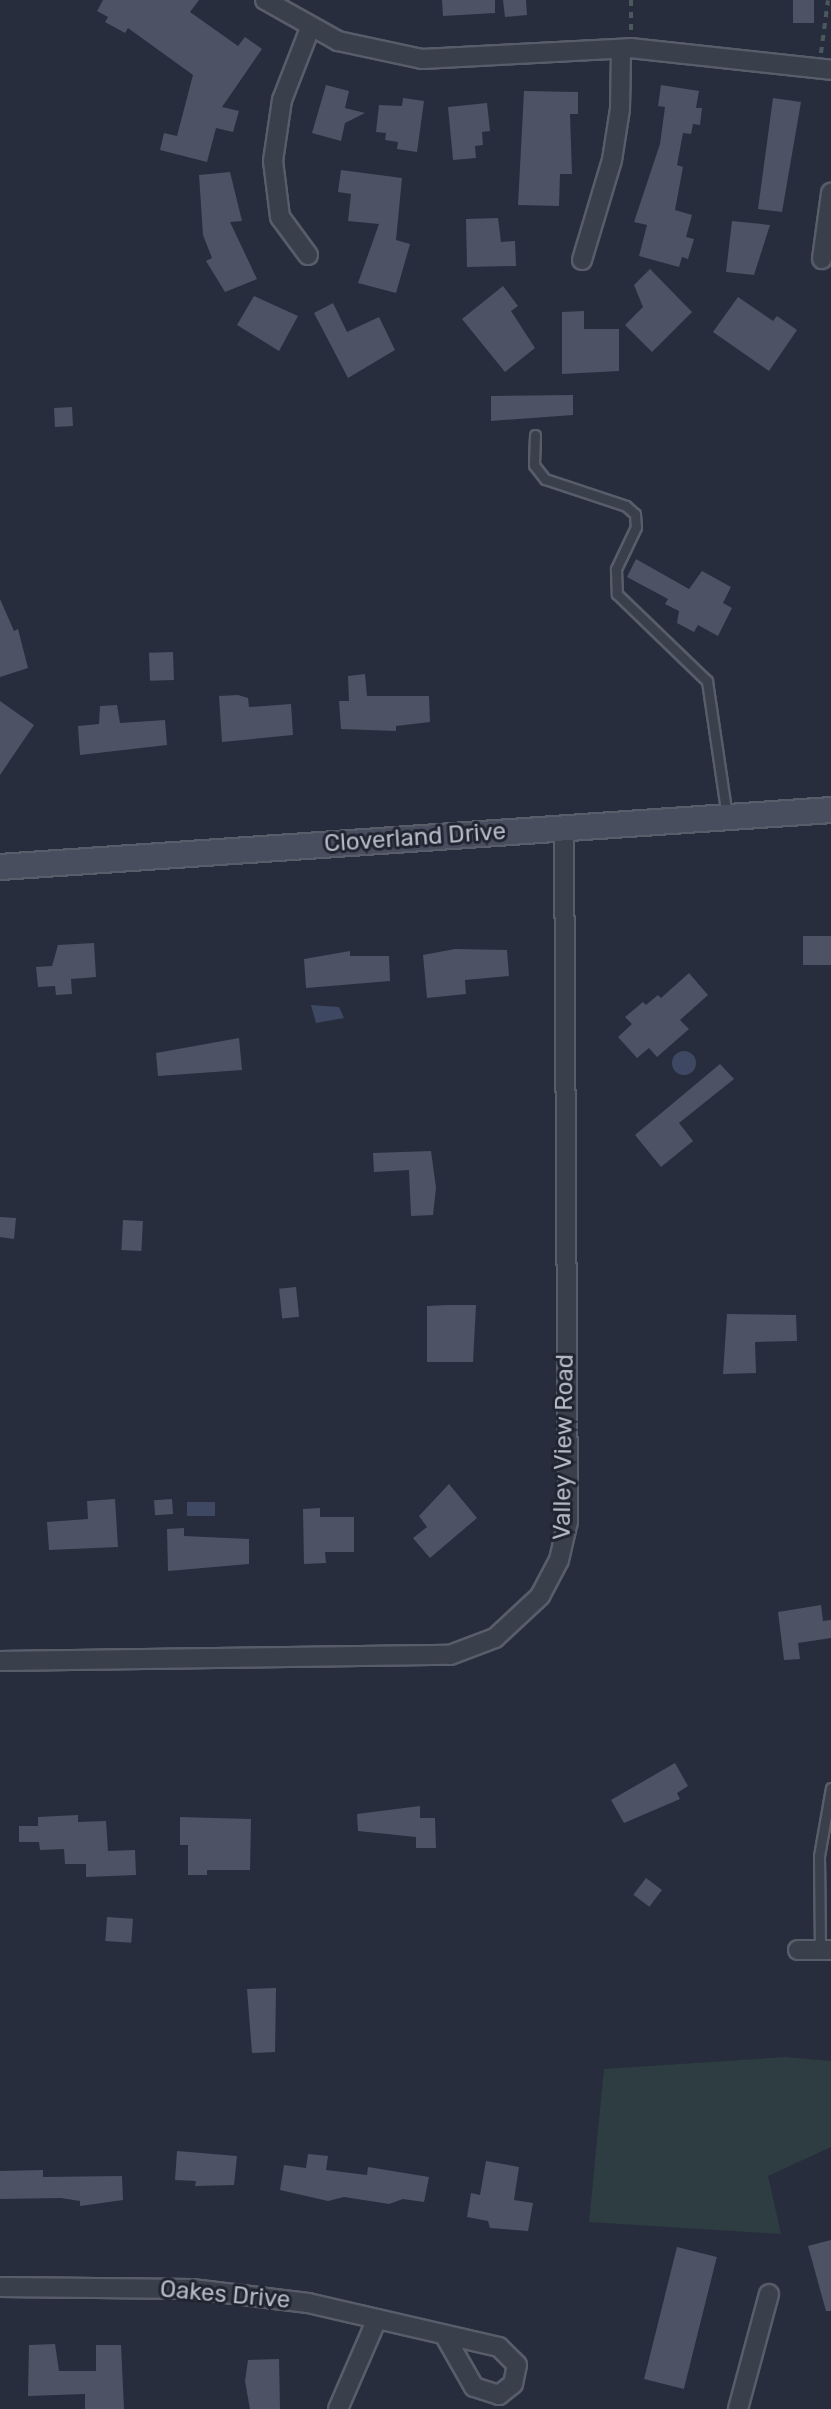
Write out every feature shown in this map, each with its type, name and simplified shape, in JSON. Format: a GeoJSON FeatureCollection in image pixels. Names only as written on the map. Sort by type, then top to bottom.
{"type":"FeatureCollection","features":[{"type":"Feature","properties":{"kind":"street"},"geometry":{"type":"LineString","coordinates":[[265,0],[310,28],[382,53],[440,61],[625,48],[825,69]]}},
{"type":"Feature","properties":{"kind":"street"},"geometry":{"type":"LineString","coordinates":[[308,255],[280,217],[273,161],[282,100],[310,28]]}},
{"type":"Feature","properties":{"kind":"street"},"geometry":{"type":"LineString","coordinates":[[582,260],[612,160],[625,48]]}},
{"type":"Feature","properties":{"kind":"street"},"geometry":{"type":"LineString","coordinates":[[822,259],[831,193]]}},
{"type":"Feature","properties":{"kind":"street","name":"Cloverland Drive"},"geometry":{"type":"LineString","coordinates":[[0,867],[831,810]]}},
{"type":"Feature","properties":{"kind":"street","name":"Valley View Road"},"geometry":{"type":"LineString","coordinates":[[0,1661],[450,1655],[495,1638],[540,1596],[559,1560],[568,1522],[564,827]]}},
{"type":"Feature","properties":{"kind":"street"},"geometry":{"type":"LineString","coordinates":[[798,1950],[826,1950]]}},
{"type":"Feature","properties":{"kind":"street","name":"Oakes Drive"},"geometry":{"type":"LineString","coordinates":[[0,2287],[219,2291],[377,2319],[446,2338]]}},
{"type":"Feature","properties":{"kind":"street"},"geometry":{"type":"LineString","coordinates":[[738,2409],[769,2294]]}},
{"type":"Feature","properties":{"kind":"street"},"geometry":{"type":"LineString","coordinates":[[338,2409],[377,2319]]}},
{"type":"Feature","properties":{"kind":"lane"},"geometry":{"type":"LineString","coordinates":[[535,435],[534,465],[545,479],[626,506],[635,514],[636,527],[616,569],[617,594],[707,681],[727,816]]}},
{"type":"Feature","properties":{"kind":"lane"},"geometry":{"type":"LineString","coordinates":[[826,1950],[819,1856],[831,1788]]}},
{"type":"Feature","properties":{"kind":"path"},"geometry":{"type":"LineString","coordinates":[[625,48],[631,0]]}},
{"type":"Feature","properties":{"kind":"path"},"geometry":{"type":"LineString","coordinates":[[825,69],[828,0]]}},
{"type":"Feature","properties":{"kind":"shaded area"},"geometry":{"type":"Polygon","coordinates":[[[785,2057],[831,2061],[831,2147],[768,2176],[781,2234],[589,2222],[604,2069],[785,2057]]]}},
{"type":"Feature","properties":{"kind":"water"},"geometry":{"type":"Polygon","coordinates":[[[311,1005],[339,1007],[344,1018],[316,1023],[311,1005]]]}},
{"type":"Feature","properties":{"kind":"water"},"geometry":{"type":"Polygon","coordinates":[[[684,1051],[693,1054],[696,1063],[693,1072],[684,1075],[675,1072],[672,1063],[675,1054],[684,1051]]]}},
{"type":"Feature","properties":{"kind":"water"},"geometry":{"type":"Polygon","coordinates":[[[187,1502],[215,1502],[215,1516],[187,1516],[187,1502]]]}},
{"type":"Feature","properties":{"kind":"building"},"geometry":{"type":"Polygon","coordinates":[[[103,0],[199,0],[190,12],[238,46],[245,37],[262,49],[222,107],[239,111],[233,132],[216,128],[207,162],[160,150],[164,133],[177,136],[193,75],[128,28],[125,33],[105,22],[108,17],[97,11],[103,0]]]}},
{"type":"Feature","properties":{"kind":"building"},"geometry":{"type":"Polygon","coordinates":[[[442,0],[495,0],[495,13],[443,16],[442,0]]]}},
{"type":"Feature","properties":{"kind":"building"},"geometry":{"type":"Polygon","coordinates":[[[503,0],[526,0],[527,15],[505,17],[503,0]]]}},
{"type":"Feature","properties":{"kind":"building"},"geometry":{"type":"Polygon","coordinates":[[[793,0],[814,0],[814,23],[793,23],[793,0]]]}},
{"type":"Feature","properties":{"kind":"building"},"geometry":{"type":"Polygon","coordinates":[[[326,85],[349,91],[345,108],[365,113],[345,123],[341,141],[312,133],[326,85]]]}},
{"type":"Feature","properties":{"kind":"building"},"geometry":{"type":"Polygon","coordinates":[[[661,85],[699,91],[696,108],[702,108],[700,125],[693,124],[691,134],[683,133],[677,165],[683,167],[675,210],[692,215],[686,237],[694,239],[688,259],[682,257],[679,267],[639,256],[647,225],[634,222],[660,144],[665,107],[658,106],[661,85]]]}},
{"type":"Feature","properties":{"kind":"building"},"geometry":{"type":"Polygon","coordinates":[[[524,91],[578,92],[578,114],[570,114],[572,174],[560,174],[559,206],[518,205],[524,91]]]}},
{"type":"Feature","properties":{"kind":"building"},"geometry":{"type":"Polygon","coordinates":[[[403,98],[424,101],[417,152],[397,149],[398,142],[385,140],[386,133],[376,132],[379,105],[402,106],[403,98]]]}},
{"type":"Feature","properties":{"kind":"building"},"geometry":{"type":"Polygon","coordinates":[[[773,98],[801,102],[782,212],[758,209],[773,98]]]}},
{"type":"Feature","properties":{"kind":"building"},"geometry":{"type":"Polygon","coordinates":[[[487,103],[490,131],[482,132],[483,145],[475,146],[476,158],[453,160],[448,107],[487,103]]]}},
{"type":"Feature","properties":{"kind":"building"},"geometry":{"type":"Polygon","coordinates":[[[341,170],[402,178],[396,240],[410,244],[396,293],[358,283],[379,224],[348,221],[351,194],[338,192],[341,170]]]}},
{"type":"Feature","properties":{"kind":"building"},"geometry":{"type":"Polygon","coordinates":[[[230,172],[242,221],[230,222],[257,279],[225,292],[206,261],[212,258],[203,235],[199,175],[230,172]]]}},
{"type":"Feature","properties":{"kind":"building"},"geometry":{"type":"Polygon","coordinates":[[[498,218],[501,242],[515,241],[516,266],[467,267],[466,219],[498,218]]]}},
{"type":"Feature","properties":{"kind":"building"},"geometry":{"type":"Polygon","coordinates":[[[732,221],[770,225],[754,275],[726,272],[732,221]]]}},
{"type":"Feature","properties":{"kind":"building"},"geometry":{"type":"Polygon","coordinates":[[[650,269],[692,312],[652,352],[625,325],[643,307],[634,285],[650,269]]]}},
{"type":"Feature","properties":{"kind":"building"},"geometry":{"type":"Polygon","coordinates":[[[503,286],[518,306],[511,311],[535,348],[505,372],[462,319],[503,286]]]}},
{"type":"Feature","properties":{"kind":"building"},"geometry":{"type":"Polygon","coordinates":[[[254,296],[298,316],[279,351],[237,325],[254,296]]]}},
{"type":"Feature","properties":{"kind":"building"},"geometry":{"type":"Polygon","coordinates":[[[738,297],[773,321],[777,316],[797,330],[769,371],[713,332],[738,297]]]}},
{"type":"Feature","properties":{"kind":"building"},"geometry":{"type":"Polygon","coordinates":[[[333,303],[347,332],[379,317],[395,350],[348,378],[314,313],[333,303]]]}},
{"type":"Feature","properties":{"kind":"building"},"geometry":{"type":"Polygon","coordinates":[[[584,311],[584,329],[619,329],[619,371],[562,374],[562,312],[584,311]]]}},
{"type":"Feature","properties":{"kind":"building"},"geometry":{"type":"Polygon","coordinates":[[[573,395],[573,415],[491,421],[491,396],[573,395]]]}},
{"type":"Feature","properties":{"kind":"building"},"geometry":{"type":"Polygon","coordinates":[[[72,407],[73,426],[55,427],[54,408],[72,407]]]}},
{"type":"Feature","properties":{"kind":"building"},"geometry":{"type":"Polygon","coordinates":[[[636,559],[689,589],[702,571],[731,587],[723,603],[732,608],[718,636],[698,625],[694,632],[677,623],[679,611],[665,604],[668,599],[627,577],[636,559]]]}},
{"type":"Feature","properties":{"kind":"building"},"geometry":{"type":"Polygon","coordinates":[[[0,599],[14,631],[18,629],[28,668],[0,677],[0,599]]]}},
{"type":"Feature","properties":{"kind":"building"},"geometry":{"type":"Polygon","coordinates":[[[173,652],[174,680],[150,681],[149,653],[173,652]]]}},
{"type":"Feature","properties":{"kind":"building"},"geometry":{"type":"Polygon","coordinates":[[[365,674],[367,696],[429,696],[430,722],[396,726],[396,731],[341,729],[339,701],[349,701],[348,676],[365,674]]]}},
{"type":"Feature","properties":{"kind":"building"},"geometry":{"type":"Polygon","coordinates":[[[219,696],[248,698],[249,707],[291,704],[293,735],[222,742],[219,696]]]}},
{"type":"Feature","properties":{"kind":"building"},"geometry":{"type":"Polygon","coordinates":[[[0,701],[34,725],[0,775],[0,701]]]}},
{"type":"Feature","properties":{"kind":"building"},"geometry":{"type":"Polygon","coordinates":[[[117,705],[120,723],[165,720],[167,745],[80,755],[78,726],[99,724],[100,706],[117,705]]]}},
{"type":"Feature","properties":{"kind":"building"},"geometry":{"type":"Polygon","coordinates":[[[803,936],[831,936],[831,965],[803,965],[803,936]]]}},
{"type":"Feature","properties":{"kind":"building"},"geometry":{"type":"Polygon","coordinates":[[[94,943],[96,977],[71,979],[72,994],[56,995],[55,986],[38,987],[36,967],[52,966],[58,945],[94,943]]]}},
{"type":"Feature","properties":{"kind":"building"},"geometry":{"type":"Polygon","coordinates":[[[455,949],[507,950],[509,976],[465,980],[466,994],[427,998],[423,955],[455,949]]]}},
{"type":"Feature","properties":{"kind":"building"},"geometry":{"type":"Polygon","coordinates":[[[350,951],[350,956],[389,956],[390,981],[306,988],[304,959],[350,951]]]}},
{"type":"Feature","properties":{"kind":"building"},"geometry":{"type":"Polygon","coordinates":[[[689,973],[708,995],[680,1020],[689,1029],[657,1057],[649,1048],[637,1058],[618,1037],[632,1024],[625,1017],[643,1002],[646,1005],[658,995],[661,998],[689,973]]]}},
{"type":"Feature","properties":{"kind":"building"},"geometry":{"type":"Polygon","coordinates":[[[239,1038],[242,1070],[158,1076],[156,1053],[239,1038]]]}},
{"type":"Feature","properties":{"kind":"building"},"geometry":{"type":"Polygon","coordinates":[[[720,1064],[734,1079],[679,1123],[693,1141],[661,1167],[635,1135],[720,1064]]]}},
{"type":"Feature","properties":{"kind":"building"},"geometry":{"type":"Polygon","coordinates":[[[431,1151],[436,1188],[433,1215],[411,1216],[409,1170],[374,1172],[373,1153],[431,1151]]]}},
{"type":"Feature","properties":{"kind":"building"},"geometry":{"type":"Polygon","coordinates":[[[0,1217],[16,1218],[14,1239],[0,1237],[0,1217]]]}},
{"type":"Feature","properties":{"kind":"building"},"geometry":{"type":"Polygon","coordinates":[[[123,1220],[143,1221],[141,1251],[121,1250],[123,1220]]]}},
{"type":"Feature","properties":{"kind":"building"},"geometry":{"type":"Polygon","coordinates":[[[296,1287],[299,1317],[282,1319],[279,1289],[296,1287]]]}},
{"type":"Feature","properties":{"kind":"building"},"geometry":{"type":"Polygon","coordinates":[[[476,1305],[473,1362],[427,1362],[427,1306],[476,1305]]]}},
{"type":"Feature","properties":{"kind":"building"},"geometry":{"type":"Polygon","coordinates":[[[727,1314],[796,1315],[797,1341],[755,1342],[756,1373],[723,1374],[727,1314]]]}},
{"type":"Feature","properties":{"kind":"building"},"geometry":{"type":"Polygon","coordinates":[[[449,1484],[477,1518],[430,1558],[413,1538],[427,1527],[419,1516],[449,1484]]]}},
{"type":"Feature","properties":{"kind":"building"},"geometry":{"type":"Polygon","coordinates":[[[115,1499],[118,1547],[49,1550],[47,1522],[88,1519],[87,1501],[115,1499]]]}},
{"type":"Feature","properties":{"kind":"building"},"geometry":{"type":"Polygon","coordinates":[[[172,1499],[173,1514],[155,1515],[154,1500],[172,1499]]]}},
{"type":"Feature","properties":{"kind":"building"},"geometry":{"type":"Polygon","coordinates":[[[320,1508],[320,1517],[354,1517],[354,1552],[325,1552],[326,1563],[304,1564],[303,1509],[320,1508]]]}},
{"type":"Feature","properties":{"kind":"building"},"geometry":{"type":"Polygon","coordinates":[[[184,1528],[184,1536],[249,1539],[249,1564],[168,1571],[167,1529],[184,1528]]]}},
{"type":"Feature","properties":{"kind":"building"},"geometry":{"type":"Polygon","coordinates":[[[821,1605],[823,1621],[831,1620],[831,1638],[798,1643],[800,1659],[784,1660],[778,1612],[821,1605]]]}},
{"type":"Feature","properties":{"kind":"building"},"geometry":{"type":"Polygon","coordinates":[[[675,1763],[688,1786],[677,1793],[680,1799],[624,1823],[611,1800],[675,1763]]]}},
{"type":"Feature","properties":{"kind":"building"},"geometry":{"type":"Polygon","coordinates":[[[420,1806],[420,1818],[435,1818],[436,1848],[416,1848],[416,1837],[358,1831],[357,1814],[420,1806]]]}},
{"type":"Feature","properties":{"kind":"building"},"geometry":{"type":"Polygon","coordinates":[[[78,1815],[78,1822],[106,1821],[108,1851],[135,1850],[136,1875],[86,1877],[86,1864],[65,1864],[64,1849],[40,1850],[39,1842],[19,1842],[19,1826],[38,1826],[38,1817],[78,1815]]]}},
{"type":"Feature","properties":{"kind":"building"},"geometry":{"type":"Polygon","coordinates":[[[180,1817],[251,1819],[250,1870],[207,1870],[207,1875],[188,1875],[188,1845],[180,1845],[180,1817]]]}},
{"type":"Feature","properties":{"kind":"building"},"geometry":{"type":"Polygon","coordinates":[[[646,1878],[662,1890],[649,1907],[633,1895],[646,1878]]]}},
{"type":"Feature","properties":{"kind":"building"},"geometry":{"type":"Polygon","coordinates":[[[107,1917],[133,1919],[131,1943],[105,1941],[107,1917]]]}},
{"type":"Feature","properties":{"kind":"building"},"geometry":{"type":"Polygon","coordinates":[[[276,1988],[275,2052],[252,2053],[247,1989],[276,1988]]]}},
{"type":"Feature","properties":{"kind":"building"},"geometry":{"type":"Polygon","coordinates":[[[177,2151],[237,2156],[234,2185],[195,2186],[196,2181],[175,2180],[177,2151]]]}},
{"type":"Feature","properties":{"kind":"building"},"geometry":{"type":"Polygon","coordinates":[[[308,2154],[328,2156],[326,2170],[367,2175],[368,2167],[429,2177],[424,2202],[403,2199],[389,2204],[344,2197],[328,2201],[280,2190],[284,2165],[306,2168],[308,2154]]]}},
{"type":"Feature","properties":{"kind":"building"},"geometry":{"type":"Polygon","coordinates":[[[486,2161],[519,2167],[514,2200],[533,2203],[528,2231],[490,2228],[488,2221],[467,2217],[471,2193],[480,2195],[486,2161]]]}},
{"type":"Feature","properties":{"kind":"building"},"geometry":{"type":"Polygon","coordinates":[[[43,2170],[43,2177],[122,2176],[123,2200],[80,2206],[80,2201],[61,2198],[0,2199],[0,2171],[43,2170]]]}},
{"type":"Feature","properties":{"kind":"building"},"geometry":{"type":"Polygon","coordinates":[[[831,2240],[831,2311],[826,2311],[808,2246],[831,2240]]]}},
{"type":"Feature","properties":{"kind":"building"},"geometry":{"type":"Polygon","coordinates":[[[677,2247],[717,2257],[684,2389],[644,2379],[677,2247]]]}},
{"type":"Feature","properties":{"kind":"building"},"geometry":{"type":"Polygon","coordinates":[[[55,2344],[59,2371],[96,2371],[96,2345],[121,2345],[124,2409],[85,2409],[85,2394],[28,2396],[29,2345],[55,2344]]]}},
{"type":"Feature","properties":{"kind":"building"},"geometry":{"type":"Polygon","coordinates":[[[279,2359],[280,2409],[250,2409],[245,2381],[248,2360],[279,2359]]]}}]}
